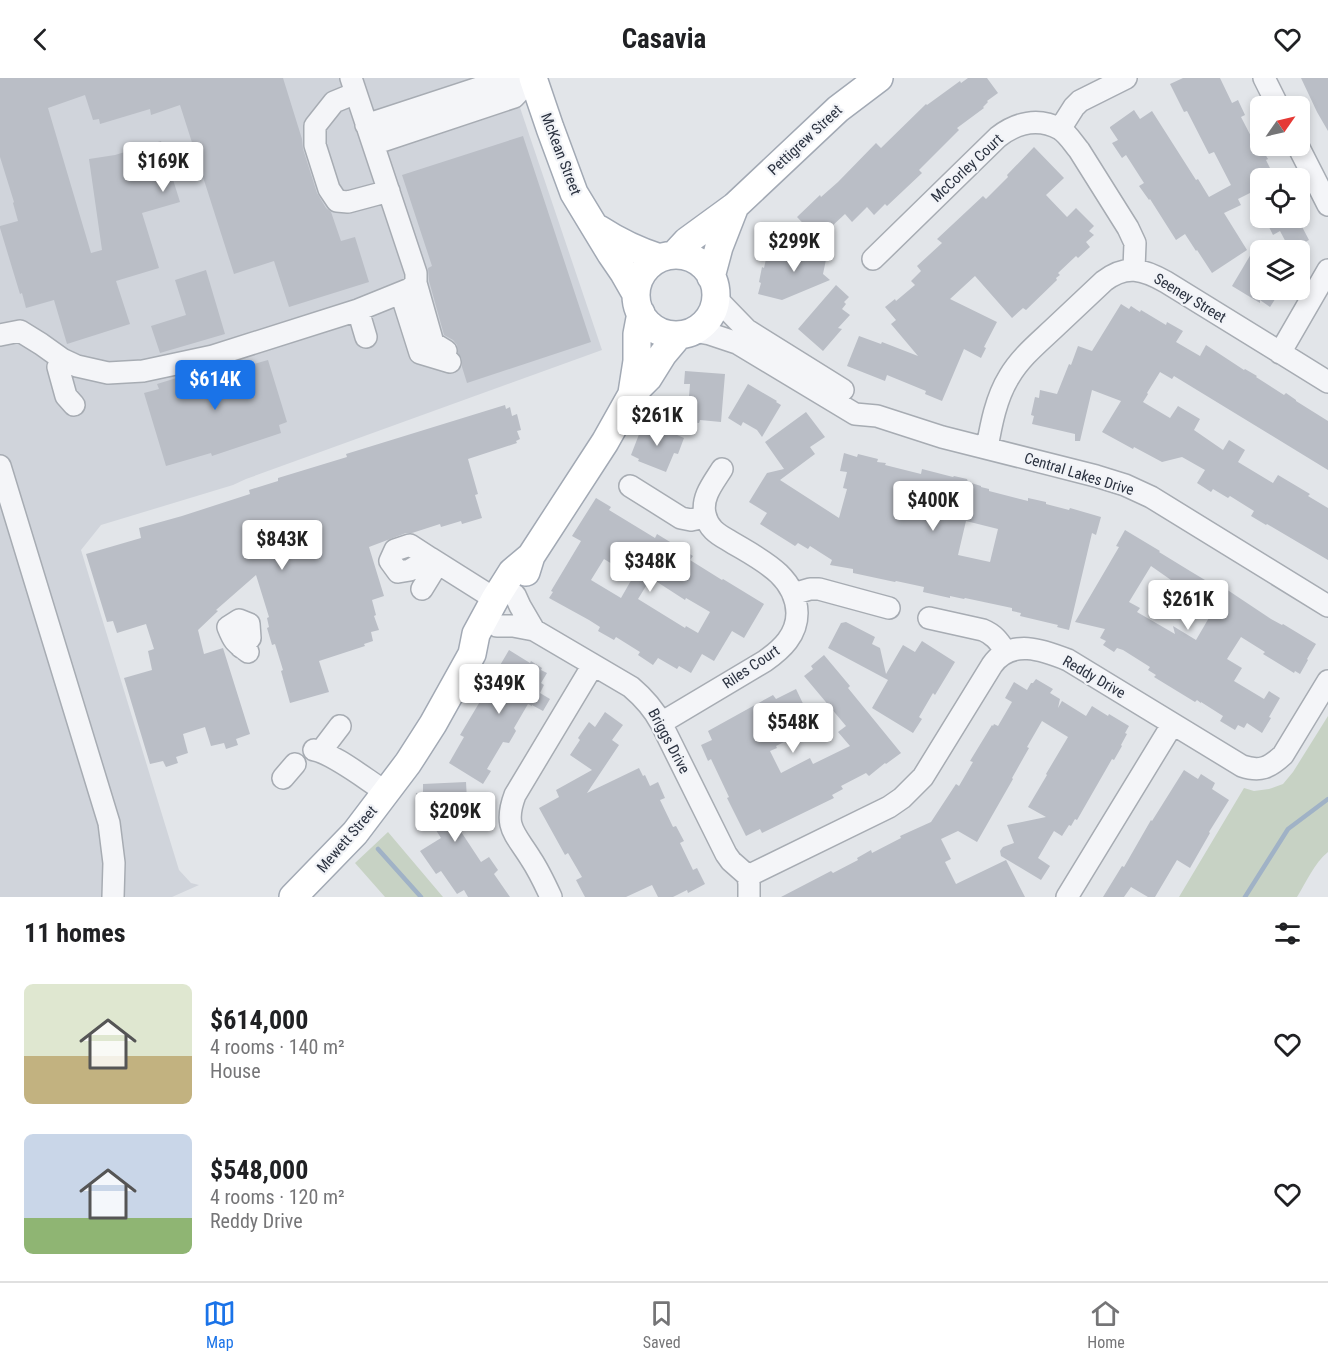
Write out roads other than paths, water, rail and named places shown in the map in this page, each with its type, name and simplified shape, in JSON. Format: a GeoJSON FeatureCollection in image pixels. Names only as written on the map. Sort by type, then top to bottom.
{"type":"FeatureCollection","features":[{"type":"Feature","properties":{"kind":"main road","name":"McKean Street"},"geometry":{"type":"LineString","coordinates":[[533,78],[574,193],[596,227],[638,304]]}},
{"type":"Feature","properties":{"kind":"main road","name":"Pettigrew Street"},"geometry":{"type":"LineString","coordinates":[[667,257],[735,206],[838,109],[879,78]]}},
{"type":"Feature","properties":{"kind":"main road","name":"Pettigrew Street"},"geometry":{"type":"LineString","coordinates":[[713,287],[719,247],[735,206]]}},
{"type":"Feature","properties":{"kind":"main road","name":"McKean Street"},"geometry":{"type":"LineString","coordinates":[[596,227],[618,242],[642,253],[667,257]]}},
{"type":"Feature","properties":{"kind":"main road"},"geometry":{"type":"LineString","coordinates":[[685,256],[696,261],[705,268],[713,287],[714,308],[709,318],[702,326],[686,333],[668,334],[657,330],[647,323],[638,304],[638,283],[643,273],[651,264],[667,257],[685,256]]}},
{"type":"Feature","properties":{"kind":"main road","name":"Mewett Street"},"geometry":{"type":"LineString","coordinates":[[632,394],[638,361],[638,304]]}},
{"type":"Feature","properties":{"kind":"main road","name":"Mewett Street"},"geometry":{"type":"LineString","coordinates":[[472,654],[476,634],[505,597],[524,578],[531,556],[605,442],[632,394],[648,378],[663,354],[686,333]]}},
{"type":"Feature","properties":{"kind":"main road","name":"Mewett Street"},"geometry":{"type":"LineString","coordinates":[[293,897],[355,833],[408,764],[472,654],[493,634],[505,597]]}},
{"type":"Feature","properties":{"kind":"street"},"geometry":{"type":"LineString","coordinates":[[370,135],[509,78]]}},
{"type":"Feature","properties":{"kind":"street"},"geometry":{"type":"LineString","coordinates":[[370,135],[514,97],[533,78]]}},
{"type":"Feature","properties":{"kind":"street"},"geometry":{"type":"LineString","coordinates":[[987,448],[1000,396],[1008,378],[1019,363],[1104,281],[1114,273],[1134,269],[1135,243],[1128,228],[1079,150],[1060,129],[1080,101],[1126,78]]}},
{"type":"Feature","properties":{"kind":"street"},"geometry":{"type":"LineString","coordinates":[[1264,78],[1273,96]]}},
{"type":"Feature","properties":{"kind":"street"},"geometry":{"type":"LineString","coordinates":[[0,335],[20,331],[70,363],[108,373],[143,370],[213,356],[358,310],[405,290],[416,273],[355,83],[334,102],[315,126],[315,146],[330,189],[337,201],[348,202],[389,191]]}},
{"type":"Feature","properties":{"kind":"street","name":"McCorley Court"},"geometry":{"type":"LineString","coordinates":[[873,259],[1008,129],[1024,123],[1036,122],[1060,129]]}},
{"type":"Feature","properties":{"kind":"street"},"geometry":{"type":"LineString","coordinates":[[1303,156],[1328,205]]}},
{"type":"Feature","properties":{"kind":"street","name":"Seeney Street"},"geometry":{"type":"LineString","coordinates":[[1134,269],[1166,282],[1328,382]]}},
{"type":"Feature","properties":{"kind":"street"},"geometry":{"type":"LineString","coordinates":[[1280,353],[1328,270]]}},
{"type":"Feature","properties":{"kind":"street","name":"Central Lakes Drive"},"geometry":{"type":"LineString","coordinates":[[713,287],[747,330],[859,399],[877,416]]}},
{"type":"Feature","properties":{"kind":"street"},"geometry":{"type":"LineString","coordinates":[[405,290],[437,352]]}},
{"type":"Feature","properties":{"kind":"street"},"geometry":{"type":"LineString","coordinates":[[358,310],[366,337]]}},
{"type":"Feature","properties":{"kind":"street","name":"Central Lakes Drive"},"geometry":{"type":"LineString","coordinates":[[686,333],[718,336],[737,343],[855,414],[877,416],[942,437],[1096,476],[1125,486],[1150,497],[1328,606]]}},
{"type":"Feature","properties":{"kind":"street"},"geometry":{"type":"LineString","coordinates":[[0,466],[109,823],[114,863],[113,897]]}},
{"type":"Feature","properties":{"kind":"street"},"geometry":{"type":"LineString","coordinates":[[722,468],[706,495],[703,506],[709,526],[717,534],[781,574],[794,594],[819,589],[889,608]]}},
{"type":"Feature","properties":{"kind":"street"},"geometry":{"type":"LineString","coordinates":[[630,486],[681,518],[691,520],[705,517]]}},
{"type":"Feature","properties":{"kind":"street"},"geometry":{"type":"LineString","coordinates":[[422,589],[434,561],[505,597]]}},
{"type":"Feature","properties":{"kind":"street","name":"Riles Court"},"geometry":{"type":"LineString","coordinates":[[661,723],[777,652],[794,631],[797,620],[794,594]]}},
{"type":"Feature","properties":{"kind":"street","name":"Briggs Drive"},"geometry":{"type":"LineString","coordinates":[[505,597],[520,606],[534,630]]}},
{"type":"Feature","properties":{"kind":"street"},"geometry":{"type":"LineString","coordinates":[[748,886],[903,798],[923,777],[992,665],[1006,652],[991,633],[929,618]]}},
{"type":"Feature","properties":{"kind":"street","name":"Briggs Drive"},"geometry":{"type":"LineString","coordinates":[[497,626],[534,630],[631,687],[644,698],[661,723],[726,854],[748,886]]}},
{"type":"Feature","properties":{"kind":"street","name":"Reddy Drive"},"geometry":{"type":"LineString","coordinates":[[1006,652],[1026,649],[1068,660],[1172,725],[1242,766],[1252,769],[1263,769],[1283,755],[1328,681]]}},
{"type":"Feature","properties":{"kind":"street"},"geometry":{"type":"LineString","coordinates":[[551,897],[541,876],[513,832],[510,819],[511,807],[515,795],[593,665]]}},
{"type":"Feature","properties":{"kind":"street"},"geometry":{"type":"LineString","coordinates":[[1067,897],[1172,725]]}},
{"type":"Feature","properties":{"kind":"street"},"geometry":{"type":"LineString","coordinates":[[340,726],[317,750],[386,792]]}},
{"type":"Feature","properties":{"kind":"waterway"},"geometry":{"type":"LineString","coordinates":[[1245,897],[1288,829],[1328,799]]}},
{"type":"Feature","properties":{"kind":"waterway"},"geometry":{"type":"LineString","coordinates":[[378,849],[421,897]]}}]}
